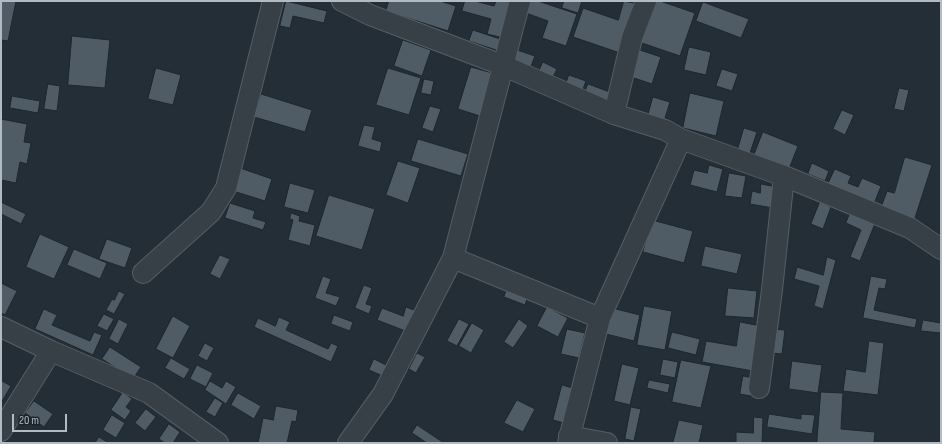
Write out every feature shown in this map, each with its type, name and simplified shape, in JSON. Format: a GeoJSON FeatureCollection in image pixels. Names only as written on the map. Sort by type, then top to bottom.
{"type":"FeatureCollection","features":[{"type":"Feature","properties":{"kind":"street"},"geometry":{"type":"LineString","coordinates":[[143,273],[211,212],[226,188],[273,1]]}},
{"type":"Feature","properties":{"kind":"street"},"geometry":{"type":"LineString","coordinates":[[342,1],[372,8],[614,114],[665,130],[681,139],[784,176],[910,228],[941,249]]}},
{"type":"Feature","properties":{"kind":"street"},"geometry":{"type":"LineString","coordinates":[[348,443],[383,394],[453,258],[502,65],[520,1]]}},
{"type":"Feature","properties":{"kind":"street"},"geometry":{"type":"LineString","coordinates":[[614,114],[632,38],[646,1]]}},
{"type":"Feature","properties":{"kind":"street"},"geometry":{"type":"LineString","coordinates":[[607,443],[568,440],[600,318],[681,139]]}},
{"type":"Feature","properties":{"kind":"street"},"geometry":{"type":"LineString","coordinates":[[759,388],[772,290],[784,176]]}},
{"type":"Feature","properties":{"kind":"street"},"geometry":{"type":"LineString","coordinates":[[453,258],[600,318]]}},
{"type":"Feature","properties":{"kind":"street"},"geometry":{"type":"LineString","coordinates":[[1,327],[51,351],[148,392],[218,443]]}},
{"type":"Feature","properties":{"kind":"street"},"geometry":{"type":"LineString","coordinates":[[1,431],[51,351]]}},
{"type":"Feature","properties":{"kind":"building"},"geometry":{"type":"Polygon","coordinates":[[[1,1],[16,1],[8,41],[1,40],[1,1]]]}},
{"type":"Feature","properties":{"kind":"building"},"geometry":{"type":"Polygon","coordinates":[[[286,1],[327,11],[324,23],[293,16],[290,28],[280,26],[286,1]]]}},
{"type":"Feature","properties":{"kind":"building"},"geometry":{"type":"Polygon","coordinates":[[[389,1],[440,1],[456,6],[448,31],[386,11],[389,1]]]}},
{"type":"Feature","properties":{"kind":"building"},"geometry":{"type":"Polygon","coordinates":[[[465,1],[475,1],[494,6],[496,1],[513,1],[504,38],[487,34],[491,19],[462,11],[465,1]]]}},
{"type":"Feature","properties":{"kind":"building"},"geometry":{"type":"Polygon","coordinates":[[[526,1],[538,1],[577,14],[566,46],[542,38],[548,21],[523,12],[526,1]]]}},
{"type":"Feature","properties":{"kind":"building"},"geometry":{"type":"Polygon","coordinates":[[[564,1],[582,1],[578,13],[562,8],[564,1]]]}},
{"type":"Feature","properties":{"kind":"building"},"geometry":{"type":"Polygon","coordinates":[[[624,1],[638,4],[620,53],[573,37],[583,8],[618,20],[624,1]]]}},
{"type":"Feature","properties":{"kind":"building"},"geometry":{"type":"Polygon","coordinates":[[[650,1],[660,1],[695,13],[680,56],[636,41],[650,1]]]}},
{"type":"Feature","properties":{"kind":"building"},"geometry":{"type":"Polygon","coordinates":[[[703,2],[749,19],[741,38],[696,21],[703,2]]]}},
{"type":"Feature","properties":{"kind":"building"},"geometry":{"type":"Polygon","coordinates":[[[473,30],[503,40],[499,51],[469,41],[473,30]]]}},
{"type":"Feature","properties":{"kind":"building"},"geometry":{"type":"Polygon","coordinates":[[[72,36],[110,40],[105,88],[68,85],[72,36]]]}},
{"type":"Feature","properties":{"kind":"building"},"geometry":{"type":"Polygon","coordinates":[[[403,40],[431,50],[422,76],[394,66],[403,40]]]}},
{"type":"Feature","properties":{"kind":"building"},"geometry":{"type":"Polygon","coordinates":[[[689,47],[711,52],[706,75],[684,70],[689,47]]]}},
{"type":"Feature","properties":{"kind":"building"},"geometry":{"type":"Polygon","coordinates":[[[514,49],[535,56],[530,69],[510,62],[514,49]]]}},
{"type":"Feature","properties":{"kind":"building"},"geometry":{"type":"Polygon","coordinates":[[[637,49],[661,57],[652,84],[628,76],[637,49]]]}},
{"type":"Feature","properties":{"kind":"building"},"geometry":{"type":"Polygon","coordinates":[[[543,62],[557,69],[552,79],[538,73],[543,62]]]}},
{"type":"Feature","properties":{"kind":"building"},"geometry":{"type":"Polygon","coordinates":[[[471,67],[496,74],[483,117],[458,109],[471,67]]]}},
{"type":"Feature","properties":{"kind":"building"},"geometry":{"type":"Polygon","coordinates":[[[156,68],[181,75],[173,105],[148,99],[156,68]]]}},
{"type":"Feature","properties":{"kind":"building"},"geometry":{"type":"Polygon","coordinates":[[[388,68],[421,78],[409,115],[376,105],[388,68]]]}},
{"type":"Feature","properties":{"kind":"building"},"geometry":{"type":"Polygon","coordinates":[[[722,69],[738,74],[732,91],[716,86],[722,69]]]}},
{"type":"Feature","properties":{"kind":"building"},"geometry":{"type":"Polygon","coordinates":[[[569,75],[586,81],[582,92],[565,86],[569,75]]]}},
{"type":"Feature","properties":{"kind":"building"},"geometry":{"type":"Polygon","coordinates":[[[424,79],[434,81],[431,95],[421,93],[424,79]]]}},
{"type":"Feature","properties":{"kind":"building"},"geometry":{"type":"Polygon","coordinates":[[[48,84],[60,86],[57,111],[44,109],[48,84]]]}},
{"type":"Feature","properties":{"kind":"building"},"geometry":{"type":"Polygon","coordinates":[[[588,84],[610,92],[605,105],[583,97],[588,84]]]}},
{"type":"Feature","properties":{"kind":"building"},"geometry":{"type":"Polygon","coordinates":[[[899,88],[909,90],[904,111],[894,109],[899,88]]]}},
{"type":"Feature","properties":{"kind":"building"},"geometry":{"type":"Polygon","coordinates":[[[690,93],[724,101],[716,136],[683,128],[690,93]]]}},
{"type":"Feature","properties":{"kind":"building"},"geometry":{"type":"Polygon","coordinates":[[[261,94],[312,110],[305,132],[254,117],[261,94]]]}},
{"type":"Feature","properties":{"kind":"building"},"geometry":{"type":"Polygon","coordinates":[[[12,96],[40,101],[38,113],[10,108],[12,96]]]}},
{"type":"Feature","properties":{"kind":"building"},"geometry":{"type":"Polygon","coordinates":[[[653,97],[670,102],[665,118],[668,119],[667,125],[647,119],[653,97]]]}},
{"type":"Feature","properties":{"kind":"building"},"geometry":{"type":"Polygon","coordinates":[[[430,106],[441,109],[433,132],[422,128],[430,106]]]}},
{"type":"Feature","properties":{"kind":"building"},"geometry":{"type":"Polygon","coordinates":[[[842,110],[854,115],[845,135],[833,129],[842,110]]]}},
{"type":"Feature","properties":{"kind":"building"},"geometry":{"type":"Polygon","coordinates":[[[1,119],[27,124],[24,142],[31,143],[27,164],[20,162],[16,183],[1,180],[1,119]]]}},
{"type":"Feature","properties":{"kind":"building"},"geometry":{"type":"Polygon","coordinates":[[[364,125],[375,127],[372,139],[382,142],[380,152],[358,146],[364,125]]]}},
{"type":"Feature","properties":{"kind":"building"},"geometry":{"type":"Polygon","coordinates":[[[744,128],[757,132],[749,156],[737,152],[744,128]]]}},
{"type":"Feature","properties":{"kind":"building"},"geometry":{"type":"Polygon","coordinates":[[[763,132],[798,146],[789,169],[754,155],[763,132]]]}},
{"type":"Feature","properties":{"kind":"building"},"geometry":{"type":"Polygon","coordinates":[[[418,139],[468,154],[461,176],[411,161],[418,139]]]}},
{"type":"Feature","properties":{"kind":"building"},"geometry":{"type":"Polygon","coordinates":[[[905,157],[932,165],[914,221],[880,210],[887,191],[894,193],[905,157]]]}},
{"type":"Feature","properties":{"kind":"building"},"geometry":{"type":"Polygon","coordinates":[[[398,161],[420,168],[408,203],[386,195],[398,161]]]}},
{"type":"Feature","properties":{"kind":"building"},"geometry":{"type":"Polygon","coordinates":[[[812,163],[829,171],[825,181],[808,174],[812,163]]]}},
{"type":"Feature","properties":{"kind":"building"},"geometry":{"type":"Polygon","coordinates":[[[709,165],[723,169],[717,192],[690,185],[694,170],[707,173],[709,165]]]}},
{"type":"Feature","properties":{"kind":"building"},"geometry":{"type":"Polygon","coordinates":[[[240,168],[272,179],[265,201],[233,191],[240,168]]]}},
{"type":"Feature","properties":{"kind":"building"},"geometry":{"type":"Polygon","coordinates":[[[835,169],[851,176],[848,183],[858,187],[862,178],[881,186],[874,204],[827,186],[835,169]]]}},
{"type":"Feature","properties":{"kind":"building"},"geometry":{"type":"Polygon","coordinates":[[[729,173],[746,176],[742,198],[725,196],[729,173]]]}},
{"type":"Feature","properties":{"kind":"building"},"geometry":{"type":"Polygon","coordinates":[[[290,183],[315,190],[308,213],[284,207],[290,183]]]}},
{"type":"Feature","properties":{"kind":"building"},"geometry":{"type":"Polygon","coordinates":[[[761,184],[777,187],[773,208],[750,204],[752,191],[760,193],[761,184]]]}},
{"type":"Feature","properties":{"kind":"building"},"geometry":{"type":"Polygon","coordinates":[[[329,195],[375,209],[362,250],[316,236],[329,195]]]}},
{"type":"Feature","properties":{"kind":"building"},"geometry":{"type":"Polygon","coordinates":[[[1,202],[26,214],[21,224],[1,214],[1,202]]]}},
{"type":"Feature","properties":{"kind":"building"},"geometry":{"type":"Polygon","coordinates":[[[820,202],[831,207],[823,229],[811,224],[820,202]]]}},
{"type":"Feature","properties":{"kind":"building"},"geometry":{"type":"Polygon","coordinates":[[[230,203],[255,211],[253,218],[266,222],[263,230],[225,218],[230,203]]]}},
{"type":"Feature","properties":{"kind":"building"},"geometry":{"type":"Polygon","coordinates":[[[851,211],[876,221],[860,261],[850,257],[861,230],[846,223],[851,211]]]}},
{"type":"Feature","properties":{"kind":"building"},"geometry":{"type":"Polygon","coordinates":[[[291,213],[300,216],[299,221],[315,225],[310,246],[288,240],[293,220],[290,219],[291,213]]]}},
{"type":"Feature","properties":{"kind":"building"},"geometry":{"type":"Polygon","coordinates":[[[652,220],[693,231],[684,263],[643,252],[652,220]]]}},
{"type":"Feature","properties":{"kind":"building"},"geometry":{"type":"Polygon","coordinates":[[[40,234],[69,247],[54,279],[26,267],[40,234]]]}},
{"type":"Feature","properties":{"kind":"building"},"geometry":{"type":"Polygon","coordinates":[[[107,239],[132,248],[125,268],[99,259],[107,239]]]}},
{"type":"Feature","properties":{"kind":"building"},"geometry":{"type":"Polygon","coordinates":[[[705,246],[742,254],[737,274],[701,266],[705,246]]]}},
{"type":"Feature","properties":{"kind":"building"},"geometry":{"type":"Polygon","coordinates":[[[74,249],[107,263],[100,279],[67,265],[74,249]]]}},
{"type":"Feature","properties":{"kind":"building"},"geometry":{"type":"Polygon","coordinates":[[[220,255],[230,259],[220,279],[210,274],[220,255]]]}},
{"type":"Feature","properties":{"kind":"building"},"geometry":{"type":"Polygon","coordinates":[[[827,257],[836,260],[823,309],[814,306],[819,286],[794,279],[797,267],[823,275],[827,257]]]}},
{"type":"Feature","properties":{"kind":"building"},"geometry":{"type":"Polygon","coordinates":[[[323,276],[331,279],[326,293],[340,297],[336,306],[315,298],[323,276]]]}},
{"type":"Feature","properties":{"kind":"building"},"geometry":{"type":"Polygon","coordinates":[[[871,276],[887,279],[885,289],[879,288],[874,310],[917,319],[915,328],[863,318],[871,276]]]}},
{"type":"Feature","properties":{"kind":"building"},"geometry":{"type":"Polygon","coordinates":[[[1,283],[17,291],[5,315],[1,313],[1,283]]]}},
{"type":"Feature","properties":{"kind":"building"},"geometry":{"type":"Polygon","coordinates":[[[364,285],[372,288],[366,304],[372,306],[369,314],[355,308],[364,285]]]}},
{"type":"Feature","properties":{"kind":"building"},"geometry":{"type":"Polygon","coordinates":[[[508,286],[529,293],[525,305],[504,297],[508,286]]]}},
{"type":"Feature","properties":{"kind":"building"},"geometry":{"type":"Polygon","coordinates":[[[728,288],[757,291],[754,318],[725,316],[728,288]]]}},
{"type":"Feature","properties":{"kind":"building"},"geometry":{"type":"Polygon","coordinates":[[[119,291],[125,294],[114,314],[106,310],[112,299],[114,300],[119,291]]]}},
{"type":"Feature","properties":{"kind":"building"},"geometry":{"type":"Polygon","coordinates":[[[644,306],[672,311],[665,350],[637,345],[644,306]]]}},
{"type":"Feature","properties":{"kind":"building"},"geometry":{"type":"Polygon","coordinates":[[[406,307],[417,311],[408,332],[377,320],[382,308],[403,316],[406,307]]]}},
{"type":"Feature","properties":{"kind":"building"},"geometry":{"type":"Polygon","coordinates":[[[547,307],[568,318],[558,337],[537,326],[547,307]]]}},
{"type":"Feature","properties":{"kind":"building"},"geometry":{"type":"Polygon","coordinates":[[[612,308],[640,315],[634,341],[606,334],[612,308]]]}},
{"type":"Feature","properties":{"kind":"building"},"geometry":{"type":"Polygon","coordinates":[[[44,309],[57,315],[52,325],[90,341],[94,332],[102,335],[93,355],[35,329],[44,309]]]}},
{"type":"Feature","properties":{"kind":"building"},"geometry":{"type":"Polygon","coordinates":[[[104,314],[114,319],[107,331],[97,326],[104,314]]]}},
{"type":"Feature","properties":{"kind":"building"},"geometry":{"type":"Polygon","coordinates":[[[334,315],[353,322],[350,331],[331,324],[334,315]]]}},
{"type":"Feature","properties":{"kind":"building"},"geometry":{"type":"Polygon","coordinates":[[[173,316],[190,326],[173,358],[156,349],[173,316]]]}},
{"type":"Feature","properties":{"kind":"building"},"geometry":{"type":"Polygon","coordinates":[[[279,317],[290,322],[286,330],[328,349],[331,343],[338,346],[331,362],[254,327],[258,318],[275,326],[279,317]]]}},
{"type":"Feature","properties":{"kind":"building"},"geometry":{"type":"Polygon","coordinates":[[[119,319],[128,324],[118,344],[109,339],[119,319]]]}},
{"type":"Feature","properties":{"kind":"building"},"geometry":{"type":"Polygon","coordinates":[[[459,319],[469,324],[457,346],[447,341],[459,319]]]}},
{"type":"Feature","properties":{"kind":"building"},"geometry":{"type":"Polygon","coordinates":[[[519,319],[528,326],[513,348],[504,342],[519,319]]]}},
{"type":"Feature","properties":{"kind":"building"},"geometry":{"type":"Polygon","coordinates":[[[923,320],[941,323],[941,333],[921,331],[923,320]]]}},
{"type":"Feature","properties":{"kind":"building"},"geometry":{"type":"Polygon","coordinates":[[[740,322],[761,326],[753,371],[702,362],[706,341],[736,346],[740,322]]]}},
{"type":"Feature","properties":{"kind":"building"},"geometry":{"type":"Polygon","coordinates":[[[472,323],[484,330],[471,353],[459,346],[472,323]]]}},
{"type":"Feature","properties":{"kind":"building"},"geometry":{"type":"Polygon","coordinates":[[[567,329],[585,333],[579,358],[561,354],[567,329]]]}},
{"type":"Feature","properties":{"kind":"building"},"geometry":{"type":"Polygon","coordinates":[[[773,329],[785,330],[782,354],[771,353],[773,329]]]}},
{"type":"Feature","properties":{"kind":"building"},"geometry":{"type":"Polygon","coordinates":[[[672,332],[700,339],[696,355],[668,348],[672,332]]]}},
{"type":"Feature","properties":{"kind":"building"},"geometry":{"type":"Polygon","coordinates":[[[869,341],[884,343],[878,395],[843,391],[846,369],[865,372],[869,341]]]}},
{"type":"Feature","properties":{"kind":"building"},"geometry":{"type":"Polygon","coordinates":[[[205,343],[214,348],[207,361],[198,356],[205,343]]]}},
{"type":"Feature","properties":{"kind":"building"},"geometry":{"type":"Polygon","coordinates":[[[110,347],[141,367],[133,379],[102,359],[110,347]]]}},
{"type":"Feature","properties":{"kind":"building"},"geometry":{"type":"Polygon","coordinates":[[[417,353],[425,357],[416,373],[409,369],[417,353]]]}},
{"type":"Feature","properties":{"kind":"building"},"geometry":{"type":"Polygon","coordinates":[[[171,358],[190,369],[184,379],[165,368],[171,358]]]}},
{"type":"Feature","properties":{"kind":"building"},"geometry":{"type":"Polygon","coordinates":[[[374,359],[390,367],[385,377],[369,370],[374,359]]]}},
{"type":"Feature","properties":{"kind":"building"},"geometry":{"type":"Polygon","coordinates":[[[663,359],[678,362],[675,378],[660,375],[663,359]]]}},
{"type":"Feature","properties":{"kind":"building"},"geometry":{"type":"Polygon","coordinates":[[[681,360],[711,366],[701,408],[672,402],[681,360]]]}},
{"type":"Feature","properties":{"kind":"building"},"geometry":{"type":"Polygon","coordinates":[[[792,361],[822,365],[818,393],[789,389],[792,361]]]}},
{"type":"Feature","properties":{"kind":"building"},"geometry":{"type":"Polygon","coordinates":[[[622,364],[639,368],[630,405],[614,401],[622,364]]]}},
{"type":"Feature","properties":{"kind":"building"},"geometry":{"type":"Polygon","coordinates":[[[197,365],[213,373],[206,387],[190,379],[197,365]]]}},
{"type":"Feature","properties":{"kind":"building"},"geometry":{"type":"Polygon","coordinates":[[[743,376],[754,378],[751,396],[740,394],[743,376]]]}},
{"type":"Feature","properties":{"kind":"building"},"geometry":{"type":"Polygon","coordinates":[[[649,380],[670,384],[668,393],[647,388],[649,380]]]}},
{"type":"Feature","properties":{"kind":"building"},"geometry":{"type":"Polygon","coordinates":[[[2,381],[11,386],[1,403],[1,383],[2,381]]]}},
{"type":"Feature","properties":{"kind":"building"},"geometry":{"type":"Polygon","coordinates":[[[210,381],[222,388],[226,381],[236,387],[226,404],[205,390],[210,381]]]}},
{"type":"Feature","properties":{"kind":"building"},"geometry":{"type":"Polygon","coordinates":[[[562,385],[573,388],[564,423],[553,420],[562,385]]]}},
{"type":"Feature","properties":{"kind":"building"},"geometry":{"type":"Polygon","coordinates":[[[123,392],[132,399],[126,407],[131,411],[125,420],[111,410],[123,392]]]}},
{"type":"Feature","properties":{"kind":"building"},"geometry":{"type":"Polygon","coordinates":[[[821,392],[843,393],[841,429],[875,432],[874,443],[817,443],[821,392]]]}},
{"type":"Feature","properties":{"kind":"building"},"geometry":{"type":"Polygon","coordinates":[[[238,393],[261,406],[254,419],[231,405],[238,393]]]}},
{"type":"Feature","properties":{"kind":"building"},"geometry":{"type":"Polygon","coordinates":[[[215,398],[223,403],[215,417],[206,412],[215,398]]]}},
{"type":"Feature","properties":{"kind":"building"},"geometry":{"type":"Polygon","coordinates":[[[517,400],[535,409],[523,432],[504,423],[517,400]]]}},
{"type":"Feature","properties":{"kind":"building"},"geometry":{"type":"Polygon","coordinates":[[[34,401],[53,414],[44,427],[25,413],[34,401]]]}},
{"type":"Feature","properties":{"kind":"building"},"geometry":{"type":"Polygon","coordinates":[[[276,406],[298,410],[296,422],[292,421],[287,443],[258,443],[263,418],[273,420],[276,406]]]}},
{"type":"Feature","properties":{"kind":"building"},"geometry":{"type":"Polygon","coordinates":[[[631,407],[641,409],[634,441],[625,439],[631,407]]]}},
{"type":"Feature","properties":{"kind":"building"},"geometry":{"type":"Polygon","coordinates":[[[146,409],[156,417],[145,431],[135,423],[146,409]]]}},
{"type":"Feature","properties":{"kind":"building"},"geometry":{"type":"Polygon","coordinates":[[[769,414],[801,419],[801,414],[815,415],[812,434],[767,427],[769,414]]]}},
{"type":"Feature","properties":{"kind":"building"},"geometry":{"type":"Polygon","coordinates":[[[112,415],[125,423],[116,438],[103,430],[112,415]]]}},
{"type":"Feature","properties":{"kind":"building"},"geometry":{"type":"Polygon","coordinates":[[[754,417],[763,418],[762,443],[736,443],[736,432],[753,433],[754,417]]]}},
{"type":"Feature","properties":{"kind":"building"},"geometry":{"type":"Polygon","coordinates":[[[679,420],[703,425],[699,443],[673,443],[679,420]]]}},
{"type":"Feature","properties":{"kind":"building"},"geometry":{"type":"Polygon","coordinates":[[[169,424],[180,432],[173,443],[165,443],[159,439],[169,424]]]}},
{"type":"Feature","properties":{"kind":"building"},"geometry":{"type":"Polygon","coordinates":[[[417,425],[444,443],[427,443],[412,433],[417,425]]]}},
{"type":"Feature","properties":{"kind":"building"},"geometry":{"type":"Polygon","coordinates":[[[99,437],[107,442],[95,443],[99,437]]]}}]}
